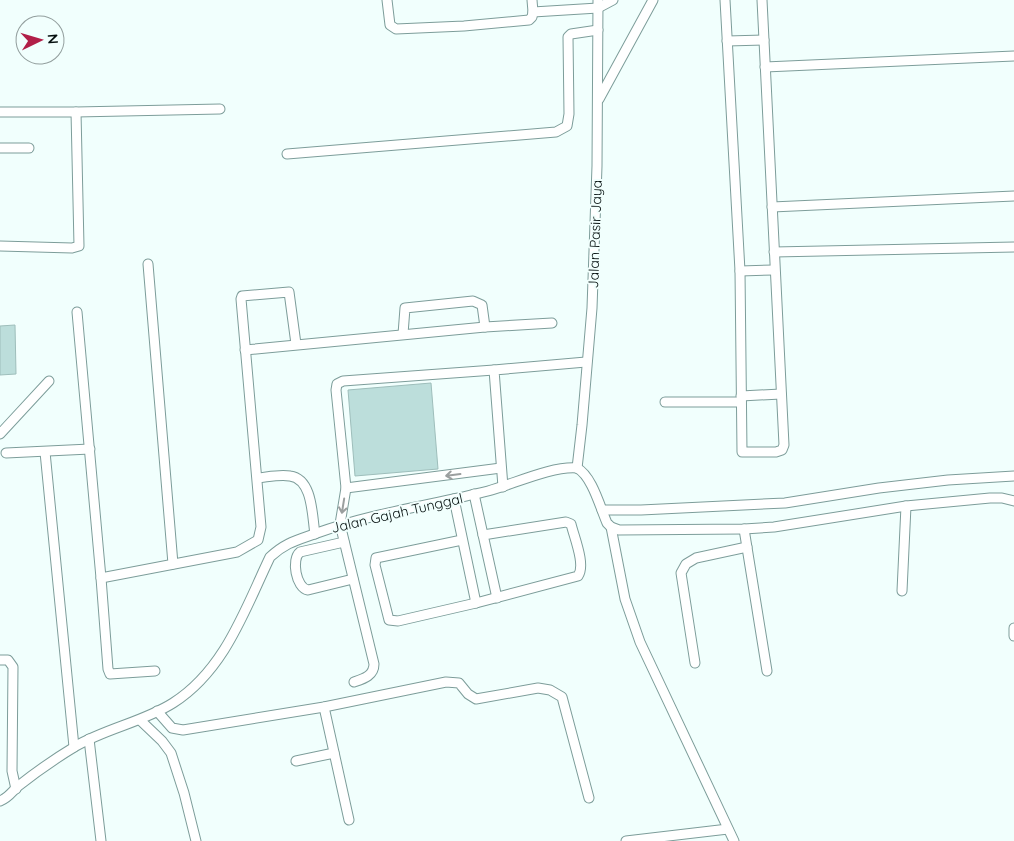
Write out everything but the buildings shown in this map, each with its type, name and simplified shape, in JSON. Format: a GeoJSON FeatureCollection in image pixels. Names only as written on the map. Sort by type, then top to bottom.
{"type":"FeatureCollection","features":[{"type":"Feature","properties":{"kind":"street"},"geometry":{"type":"LineString","coordinates":[[387,0],[390,25],[396,29],[464,26],[529,20],[533,12],[532,0]]}},
{"type":"Feature","properties":{"kind":"street"},"geometry":{"type":"LineString","coordinates":[[533,12],[598,4],[613,0]]}},
{"type":"Feature","properties":{"kind":"street"},"geometry":{"type":"LineString","coordinates":[[598,100],[653,0]]}},
{"type":"Feature","properties":{"kind":"street"},"geometry":{"type":"LineString","coordinates":[[725,0],[740,271],[742,452],[779,452],[784,445],[762,0]]}},
{"type":"Feature","properties":{"kind":"street","name":"Jalan Pasir Jaya"},"geometry":{"type":"LineString","coordinates":[[577,468],[592,308],[598,100],[598,4]]}},
{"type":"Feature","properties":{"kind":"street"},"geometry":{"type":"LineString","coordinates":[[287,154],[563,130],[569,122],[568,37],[571,34],[598,30]]}},
{"type":"Feature","properties":{"kind":"street"},"geometry":{"type":"LineString","coordinates":[[727,41],[764,40]]}},
{"type":"Feature","properties":{"kind":"street"},"geometry":{"type":"LineString","coordinates":[[765,67],[1014,56]]}},
{"type":"Feature","properties":{"kind":"street"},"geometry":{"type":"LineString","coordinates":[[0,112],[220,109]]}},
{"type":"Feature","properties":{"kind":"street"},"geometry":{"type":"LineString","coordinates":[[0,246],[72,248],[79,246],[76,112]]}},
{"type":"Feature","properties":{"kind":"street"},"geometry":{"type":"LineString","coordinates":[[0,148],[29,148]]}},
{"type":"Feature","properties":{"kind":"street"},"geometry":{"type":"LineString","coordinates":[[772,207],[1014,196]]}},
{"type":"Feature","properties":{"kind":"street"},"geometry":{"type":"LineString","coordinates":[[774,252],[1014,247]]}},
{"type":"Feature","properties":{"kind":"street"},"geometry":{"type":"LineString","coordinates":[[148,264],[173,564]]}},
{"type":"Feature","properties":{"kind":"street"},"geometry":{"type":"LineString","coordinates":[[740,271],[774,270]]}},
{"type":"Feature","properties":{"kind":"street"},"geometry":{"type":"LineString","coordinates":[[101,578],[237,552],[256,542],[261,528],[258,478],[241,299],[244,296],[289,292],[296,344]]}},
{"type":"Feature","properties":{"kind":"street"},"geometry":{"type":"LineString","coordinates":[[403,334],[404,309],[406,308],[474,301],[482,305],[485,327]]}},
{"type":"Feature","properties":{"kind":"street"},"geometry":{"type":"LineString","coordinates":[[77,312],[108,669],[110,674],[155,671]]}},
{"type":"Feature","properties":{"kind":"street"},"geometry":{"type":"LineString","coordinates":[[245,350],[403,334],[552,323]]}},
{"type":"Feature","properties":{"kind":"street"},"geometry":{"type":"LineString","coordinates":[[354,682],[369,676],[374,669],[374,664],[340,524],[346,488],[336,390],[337,384],[343,381],[387,377],[586,362]]}},
{"type":"Feature","properties":{"kind":"street"},"geometry":{"type":"LineString","coordinates":[[494,370],[503,487]]}},
{"type":"Feature","properties":{"kind":"street"},"geometry":{"type":"LineString","coordinates":[[0,434],[49,381]]}},
{"type":"Feature","properties":{"kind":"street"},"geometry":{"type":"LineString","coordinates":[[665,402],[741,399],[781,394]]}},
{"type":"Feature","properties":{"kind":"street"},"geometry":{"type":"LineString","coordinates":[[6,453],[90,449]]}},
{"type":"Feature","properties":{"kind":"street"},"geometry":{"type":"LineString","coordinates":[[45,452],[74,747]]}},
{"type":"Feature","properties":{"kind":"street"},"geometry":{"type":"LineString","coordinates":[[346,488],[501,468]]}},
{"type":"Feature","properties":{"kind":"street"},"geometry":{"type":"LineString","coordinates":[[577,468],[583,471],[607,523],[611,527],[625,599],[640,642],[734,841]]}},
{"type":"Feature","properties":{"kind":"street","name":"Jalan Gajah Tunggal"},"geometry":{"type":"LineString","coordinates":[[0,801],[8,798],[16,789],[74,747],[89,739],[157,712],[189,692],[214,667],[231,641],[270,557],[290,541],[340,524],[503,487],[558,469],[577,468]]}},
{"type":"Feature","properties":{"kind":"street"},"geometry":{"type":"LineString","coordinates":[[258,478],[290,476],[299,479],[303,483],[309,500],[315,534]]}},
{"type":"Feature","properties":{"kind":"street"},"geometry":{"type":"LineString","coordinates":[[602,510],[785,503],[879,488],[948,480],[1014,476]]}},
{"type":"Feature","properties":{"kind":"street"},"geometry":{"type":"LineString","coordinates":[[997,477],[1014,481]]}},
{"type":"Feature","properties":{"kind":"street"},"geometry":{"type":"LineString","coordinates":[[474,494],[497,598]]}},
{"type":"Feature","properties":{"kind":"street"},"geometry":{"type":"LineString","coordinates":[[611,527],[624,530],[744,529],[793,524],[906,506],[990,498],[1002,498],[1014,502]]}},
{"type":"Feature","properties":{"kind":"street"},"geometry":{"type":"LineString","coordinates":[[454,499],[476,603]]}},
{"type":"Feature","properties":{"kind":"street"},"geometry":{"type":"LineString","coordinates":[[902,591],[906,506]]}},
{"type":"Feature","properties":{"kind":"street"},"geometry":{"type":"LineString","coordinates":[[462,540],[376,558],[374,565],[388,617],[391,621],[497,598],[578,576],[581,572],[581,564],[571,524],[566,522],[483,535]]}},
{"type":"Feature","properties":{"kind":"street"},"geometry":{"type":"LineString","coordinates":[[744,529],[767,671]]}},
{"type":"Feature","properties":{"kind":"street"},"geometry":{"type":"LineString","coordinates":[[344,542],[300,552],[294,560],[299,585],[303,589],[308,590],[352,579]]}},
{"type":"Feature","properties":{"kind":"street"},"geometry":{"type":"LineString","coordinates":[[695,663],[681,573],[686,564],[696,558],[747,547]]}},
{"type":"Feature","properties":{"kind":"street"},"geometry":{"type":"LineString","coordinates":[[1014,628],[1014,636]]}},
{"type":"Feature","properties":{"kind":"street"},"geometry":{"type":"LineString","coordinates":[[0,660],[8,660],[13,667],[12,771],[16,789]]}},
{"type":"Feature","properties":{"kind":"street"},"geometry":{"type":"LineString","coordinates":[[157,712],[172,728],[183,730],[324,707],[446,682],[459,683],[472,698],[476,699],[538,688],[550,690],[562,697],[589,798]]}},
{"type":"Feature","properties":{"kind":"street"},"geometry":{"type":"LineString","coordinates":[[324,707],[349,820]]}},
{"type":"Feature","properties":{"kind":"street"},"geometry":{"type":"LineString","coordinates":[[140,720],[162,741],[171,753],[196,841]]}},
{"type":"Feature","properties":{"kind":"street"},"geometry":{"type":"LineString","coordinates":[[89,739],[101,841]]}},
{"type":"Feature","properties":{"kind":"street"},"geometry":{"type":"LineString","coordinates":[[296,761],[334,753]]}},
{"type":"Feature","properties":{"kind":"street"},"geometry":{"type":"LineString","coordinates":[[626,841],[728,829]]}}]}
